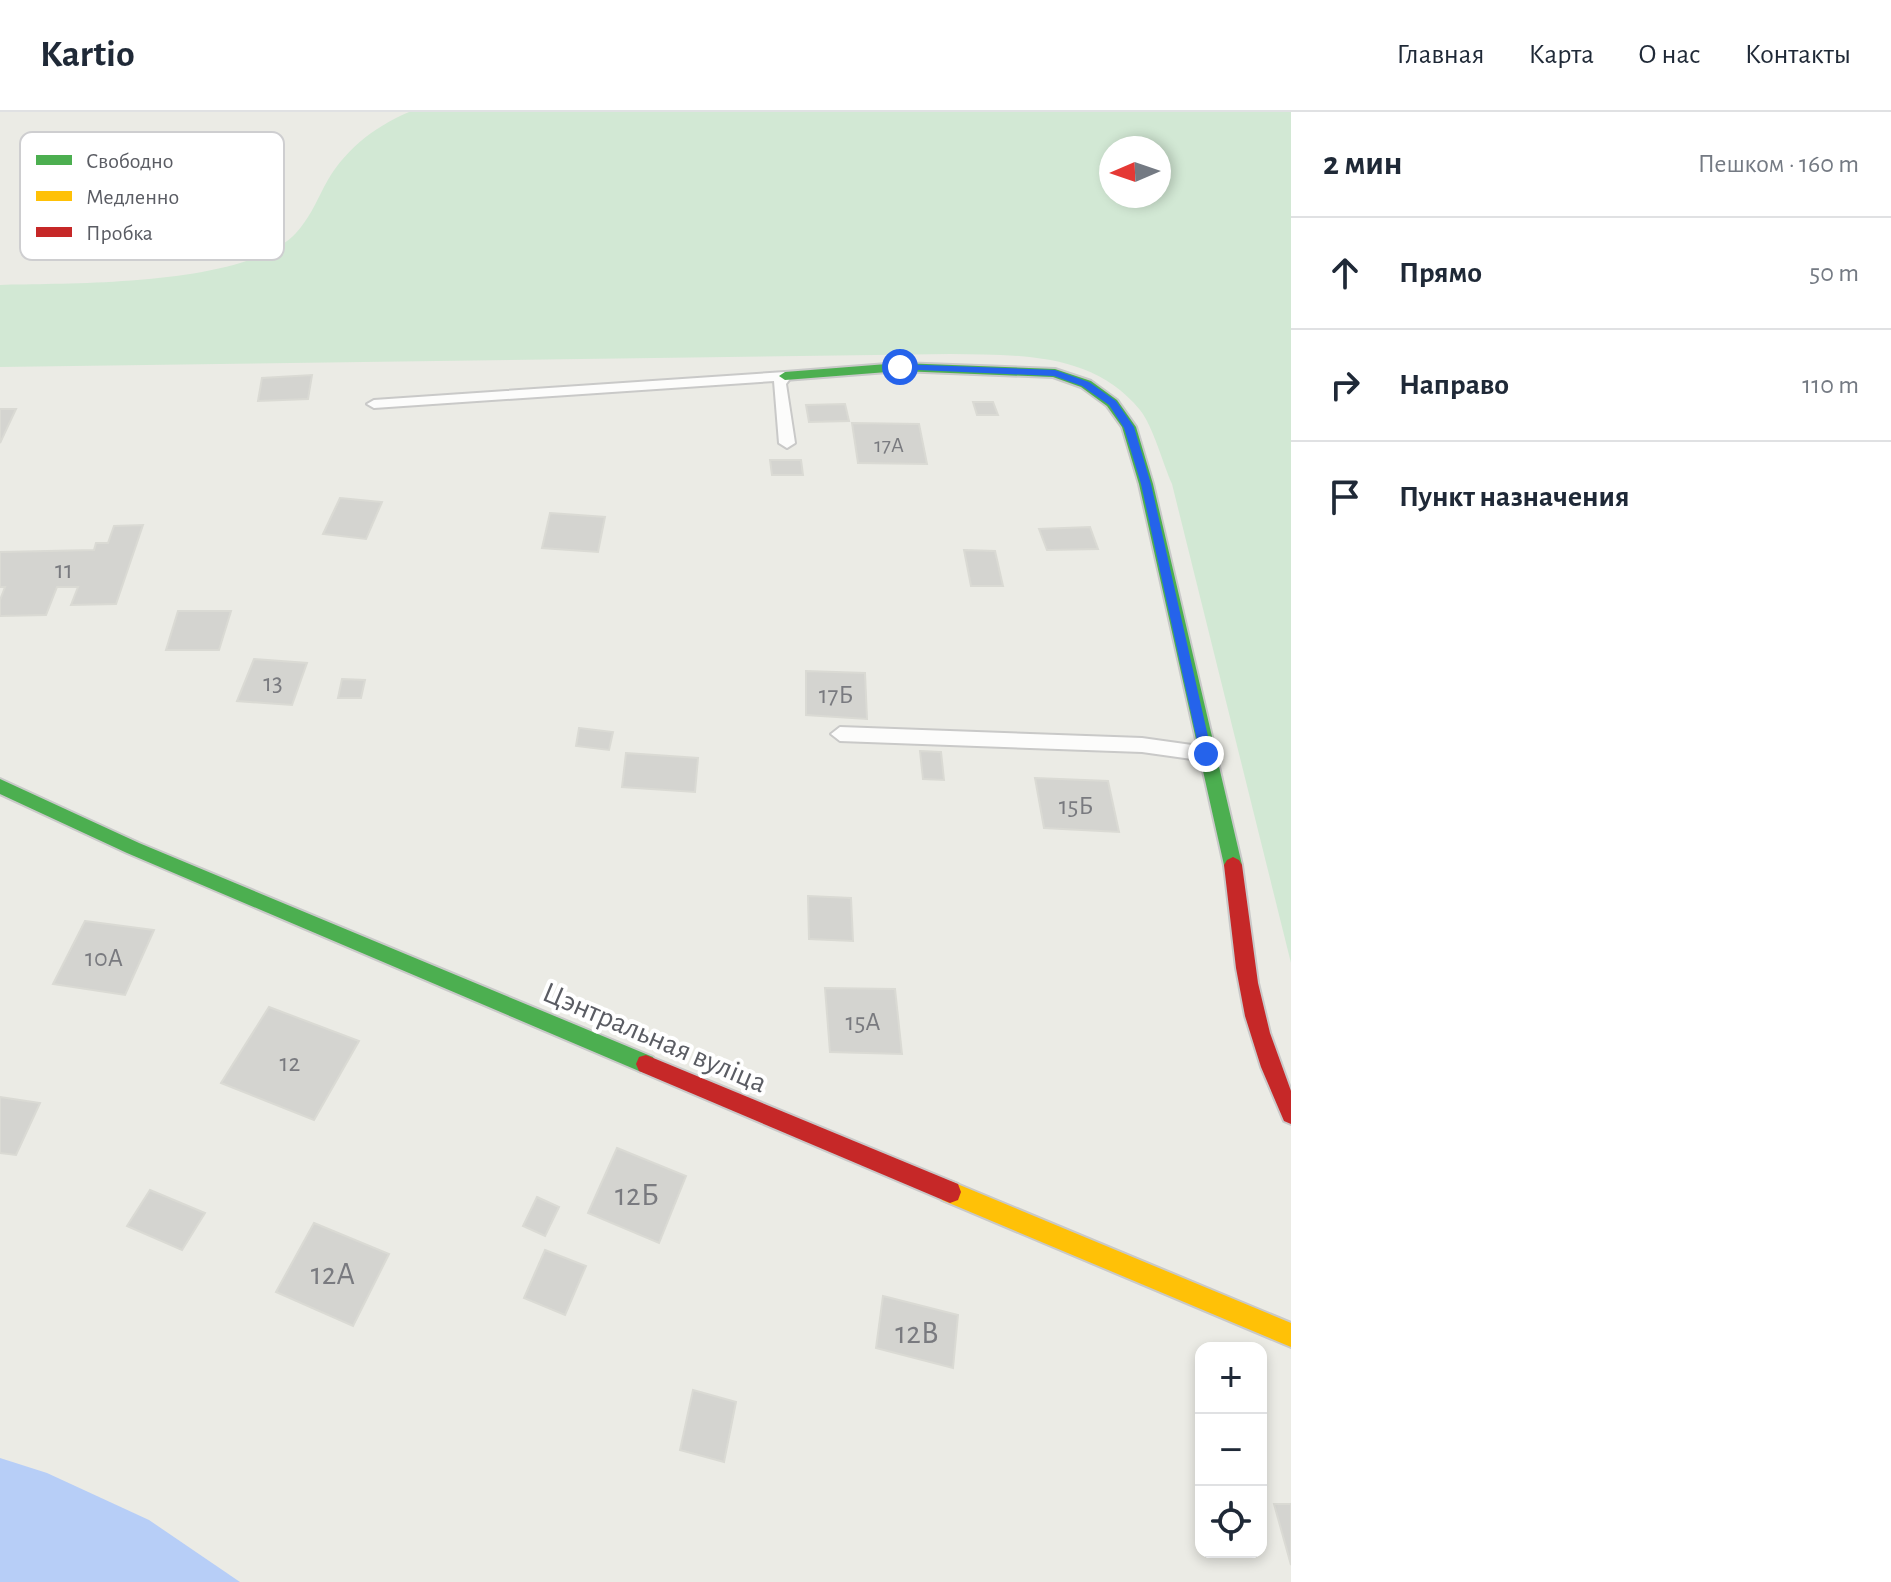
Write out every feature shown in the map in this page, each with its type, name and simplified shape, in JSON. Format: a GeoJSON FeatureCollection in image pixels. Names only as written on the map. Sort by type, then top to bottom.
{"type":"FeatureCollection","features":[{"type":"Feature","properties":{"kind":"street"},"geometry":{"type":"LineString","coordinates":[[785,376],[900,367],[1055,373],[1086,384],[1112,403],[1129,427],[1146,484],[1239,891],[1248,985],[1277,1084],[1291,1114]]}},
{"type":"Feature","properties":{"kind":"street","name":"Цэнтральная вуліца"},"geometry":{"type":"LineString","coordinates":[[0,786],[133,848],[1291,1335]]}},
{"type":"Feature","properties":{"kind":"lane"},"geometry":{"type":"LineString","coordinates":[[374,404],[785,376]]}},
{"type":"Feature","properties":{"kind":"lane"},"geometry":{"type":"LineString","coordinates":[[785,376],[779,384],[787,443]]}},
{"type":"Feature","properties":{"kind":"lane"},"geometry":{"type":"LineString","coordinates":[[840,734],[1142,745],[1206,754]]}},
{"type":"Feature","properties":{"kind":"green space"},"geometry":{"type":"Polygon","coordinates":[[[409,112],[1291,112],[1291,963],[1172,484],[1145,417],[1121,391],[1100,377],[1077,367],[1028,357],[950,354],[0,367],[0,285],[111,282],[199,273],[248,260],[284,260],[284,242],[300,228],[340,162],[360,142],[409,112]]]}},
{"type":"Feature","properties":{"kind":"water"},"geometry":{"type":"Polygon","coordinates":[[[0,1458],[47,1473],[149,1520],[240,1582],[0,1582],[0,1458]]]}},
{"type":"Feature","properties":{"kind":"building"},"geometry":{"type":"Polygon","coordinates":[[[312,375],[308,399],[258,401],[262,378],[312,375]]]}},
{"type":"Feature","properties":{"kind":"building"},"geometry":{"type":"Polygon","coordinates":[[[973,402],[993,402],[998,415],[977,415],[973,402]]]}},
{"type":"Feature","properties":{"kind":"building"},"geometry":{"type":"Polygon","coordinates":[[[845,404],[849,421],[809,422],[806,405],[845,404]]]}},
{"type":"Feature","properties":{"kind":"building"},"geometry":{"type":"Polygon","coordinates":[[[0,409],[16,409],[0,443],[0,409]]]}},
{"type":"Feature","properties":{"kind":"building"},"geometry":{"type":"Polygon","coordinates":[[[852,423],[919,424],[927,464],[858,463],[852,423]]]}},
{"type":"Feature","properties":{"kind":"building"},"geometry":{"type":"Polygon","coordinates":[[[770,460],[801,460],[803,475],[772,475],[770,460]]]}},
{"type":"Feature","properties":{"kind":"building"},"geometry":{"type":"Polygon","coordinates":[[[340,498],[382,502],[366,539],[323,534],[340,498]]]}},
{"type":"Feature","properties":{"kind":"building"},"geometry":{"type":"Polygon","coordinates":[[[550,513],[605,517],[598,552],[542,548],[550,513]]]}},
{"type":"Feature","properties":{"kind":"building"},"geometry":{"type":"Polygon","coordinates":[[[143,525],[116,604],[71,605],[78,587],[57,587],[46,615],[0,616],[0,600],[5,587],[0,587],[0,552],[94,550],[96,543],[108,543],[114,526],[143,525]]]}},
{"type":"Feature","properties":{"kind":"building"},"geometry":{"type":"Polygon","coordinates":[[[1090,527],[1098,549],[1047,550],[1039,529],[1090,527]]]}},
{"type":"Feature","properties":{"kind":"building"},"geometry":{"type":"Polygon","coordinates":[[[964,550],[995,551],[1003,586],[971,586],[964,550]]]}},
{"type":"Feature","properties":{"kind":"building"},"geometry":{"type":"Polygon","coordinates":[[[178,611],[231,611],[219,650],[166,650],[178,611]]]}},
{"type":"Feature","properties":{"kind":"building"},"geometry":{"type":"Polygon","coordinates":[[[254,659],[307,663],[292,705],[237,701],[254,659]]]}},
{"type":"Feature","properties":{"kind":"building"},"geometry":{"type":"Polygon","coordinates":[[[806,671],[865,673],[867,719],[806,715],[806,671]]]}},
{"type":"Feature","properties":{"kind":"building"},"geometry":{"type":"Polygon","coordinates":[[[342,679],[365,680],[361,698],[338,698],[342,679]]]}},
{"type":"Feature","properties":{"kind":"building"},"geometry":{"type":"Polygon","coordinates":[[[579,728],[613,732],[609,750],[576,746],[579,728]]]}},
{"type":"Feature","properties":{"kind":"building"},"geometry":{"type":"Polygon","coordinates":[[[920,751],[941,752],[944,780],[923,779],[920,751]]]}},
{"type":"Feature","properties":{"kind":"building"},"geometry":{"type":"Polygon","coordinates":[[[626,753],[698,758],[695,792],[622,787],[626,753]]]}},
{"type":"Feature","properties":{"kind":"building"},"geometry":{"type":"Polygon","coordinates":[[[1035,778],[1108,781],[1119,832],[1044,828],[1035,778]]]}},
{"type":"Feature","properties":{"kind":"building"},"geometry":{"type":"Polygon","coordinates":[[[808,896],[851,898],[853,941],[809,939],[808,896]]]}},
{"type":"Feature","properties":{"kind":"building"},"geometry":{"type":"Polygon","coordinates":[[[85,921],[154,930],[125,995],[53,984],[85,921]]]}},
{"type":"Feature","properties":{"kind":"building"},"geometry":{"type":"Polygon","coordinates":[[[825,988],[895,989],[902,1054],[830,1052],[825,988]]]}},
{"type":"Feature","properties":{"kind":"building"},"geometry":{"type":"Polygon","coordinates":[[[269,1007],[359,1041],[314,1120],[221,1083],[269,1007]]]}},
{"type":"Feature","properties":{"kind":"building"},"geometry":{"type":"Polygon","coordinates":[[[0,1097],[40,1103],[16,1155],[0,1153],[0,1097]]]}},
{"type":"Feature","properties":{"kind":"building"},"geometry":{"type":"Polygon","coordinates":[[[617,1148],[686,1176],[659,1243],[588,1213],[617,1148]]]}},
{"type":"Feature","properties":{"kind":"building"},"geometry":{"type":"Polygon","coordinates":[[[150,1190],[205,1213],[182,1250],[127,1226],[150,1190]]]}},
{"type":"Feature","properties":{"kind":"building"},"geometry":{"type":"Polygon","coordinates":[[[537,1197],[559,1207],[545,1236],[523,1226],[537,1197]]]}},
{"type":"Feature","properties":{"kind":"building"},"geometry":{"type":"Polygon","coordinates":[[[314,1223],[389,1254],[353,1326],[276,1292],[314,1223]]]}},
{"type":"Feature","properties":{"kind":"building"},"geometry":{"type":"Polygon","coordinates":[[[545,1250],[586,1266],[565,1315],[524,1298],[545,1250]]]}},
{"type":"Feature","properties":{"kind":"building"},"geometry":{"type":"Polygon","coordinates":[[[883,1296],[958,1315],[953,1368],[876,1348],[883,1296]]]}},
{"type":"Feature","properties":{"kind":"building"},"geometry":{"type":"Polygon","coordinates":[[[693,1390],[736,1402],[724,1462],[680,1450],[693,1390]]]}},
{"type":"Feature","properties":{"kind":"building"},"geometry":{"type":"Polygon","coordinates":[[[1274,1504],[1291,1504],[1291,1565],[1274,1504]]]}},
{"type":"Feature","properties":{"kind":"traffic: fast"},"geometry":{"type":"LineString","coordinates":[[785,376],[900,367],[1055,373],[1086,384],[1112,403],[1129,427],[1146,484],[1233,865]]}},
{"type":"Feature","properties":{"kind":"traffic: fast"},"geometry":{"type":"LineString","coordinates":[[0,786],[133,848],[646,1064]]}},
{"type":"Feature","properties":{"kind":"traffic: slow"},"geometry":{"type":"LineString","coordinates":[[950,1192],[1291,1335]]}},
{"type":"Feature","properties":{"kind":"traffic: jam"},"geometry":{"type":"LineString","coordinates":[[1233,865],[1251,1000],[1265,1050],[1291,1114]]}},
{"type":"Feature","properties":{"kind":"traffic: jam"},"geometry":{"type":"LineString","coordinates":[[646,1064],[950,1192]]}},
{"type":"Feature","properties":{"kind":"route"},"geometry":{"type":"LineString","coordinates":[[900,367],[1055,373],[1086,384],[1112,403],[1129,427],[1146,484],[1206,754]]}}]}
